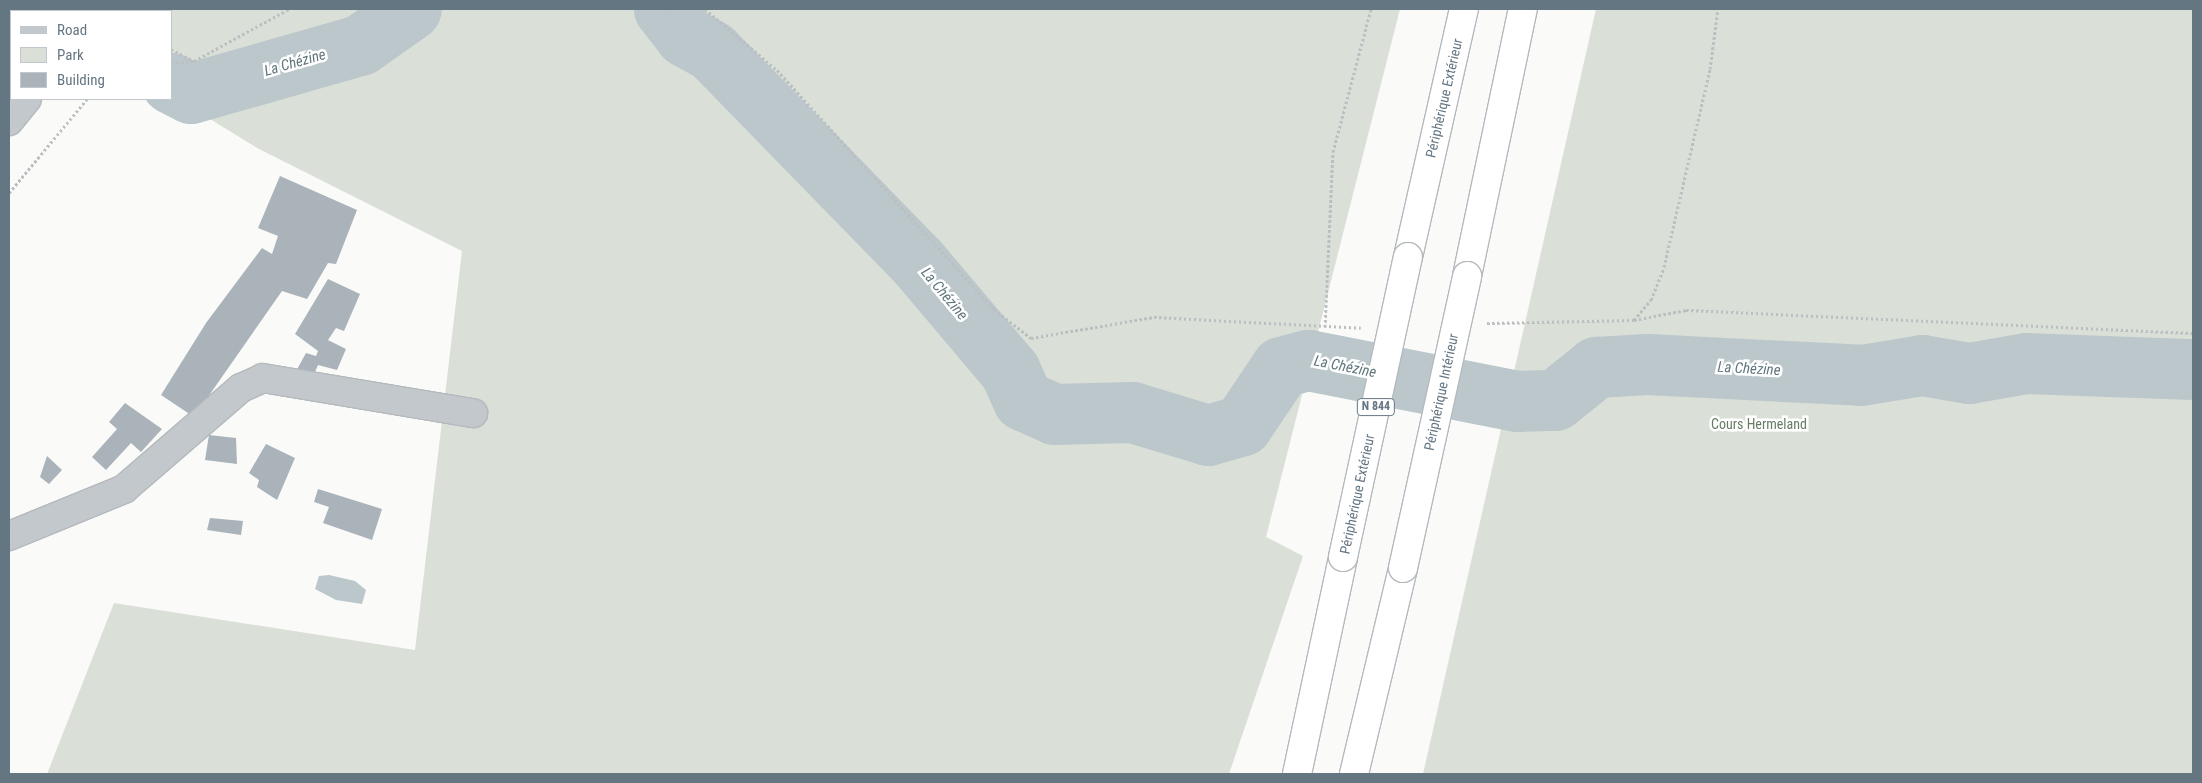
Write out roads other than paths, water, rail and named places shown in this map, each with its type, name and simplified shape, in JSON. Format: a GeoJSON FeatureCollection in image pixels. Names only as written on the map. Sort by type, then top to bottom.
{"type":"FeatureCollection","features":[{"type":"Feature","properties":{"kind":"highway","name":"Périphérique Extérieur"},"geometry":{"type":"LineString","coordinates":[[1297,774],[1408,257],[1464,9]]}},
{"type":"Feature","properties":{"kind":"highway","name":"Périphérique Intérieur"},"geometry":{"type":"LineString","coordinates":[[1354,774],[1403,568],[1523,9]]}},
{"type":"Feature","properties":{"kind":"street"},"geometry":{"type":"LineString","coordinates":[[9,121],[26,100]]}},
{"type":"Feature","properties":{"kind":"street"},"geometry":{"type":"LineString","coordinates":[[9,536],[124,489],[242,388],[263,378],[473,413]]}},
{"type":"Feature","properties":{"kind":"waterway","name":"La Chézine"},"geometry":{"type":"LineString","coordinates":[[172,84],[191,93],[360,45],[411,9]]}},
{"type":"Feature","properties":{"kind":"waterway","name":"La Chézine"},"geometry":{"type":"LineString","coordinates":[[664,9],[685,36],[712,51],[917,261],[1010,371],[1023,400],[1054,414],[1132,412],[1208,435],[1242,425],[1281,367],[1308,360],[1517,401],[1555,400],[1596,367],[1647,364],[1861,375],[1922,365],[1969,373],[2026,363],[2193,369]]}},
{"type":"Feature","properties":{"kind":"park label","name":"Cours Hermeland"},"geometry":{"type":"Point","coordinates":[1759,424]}}]}
